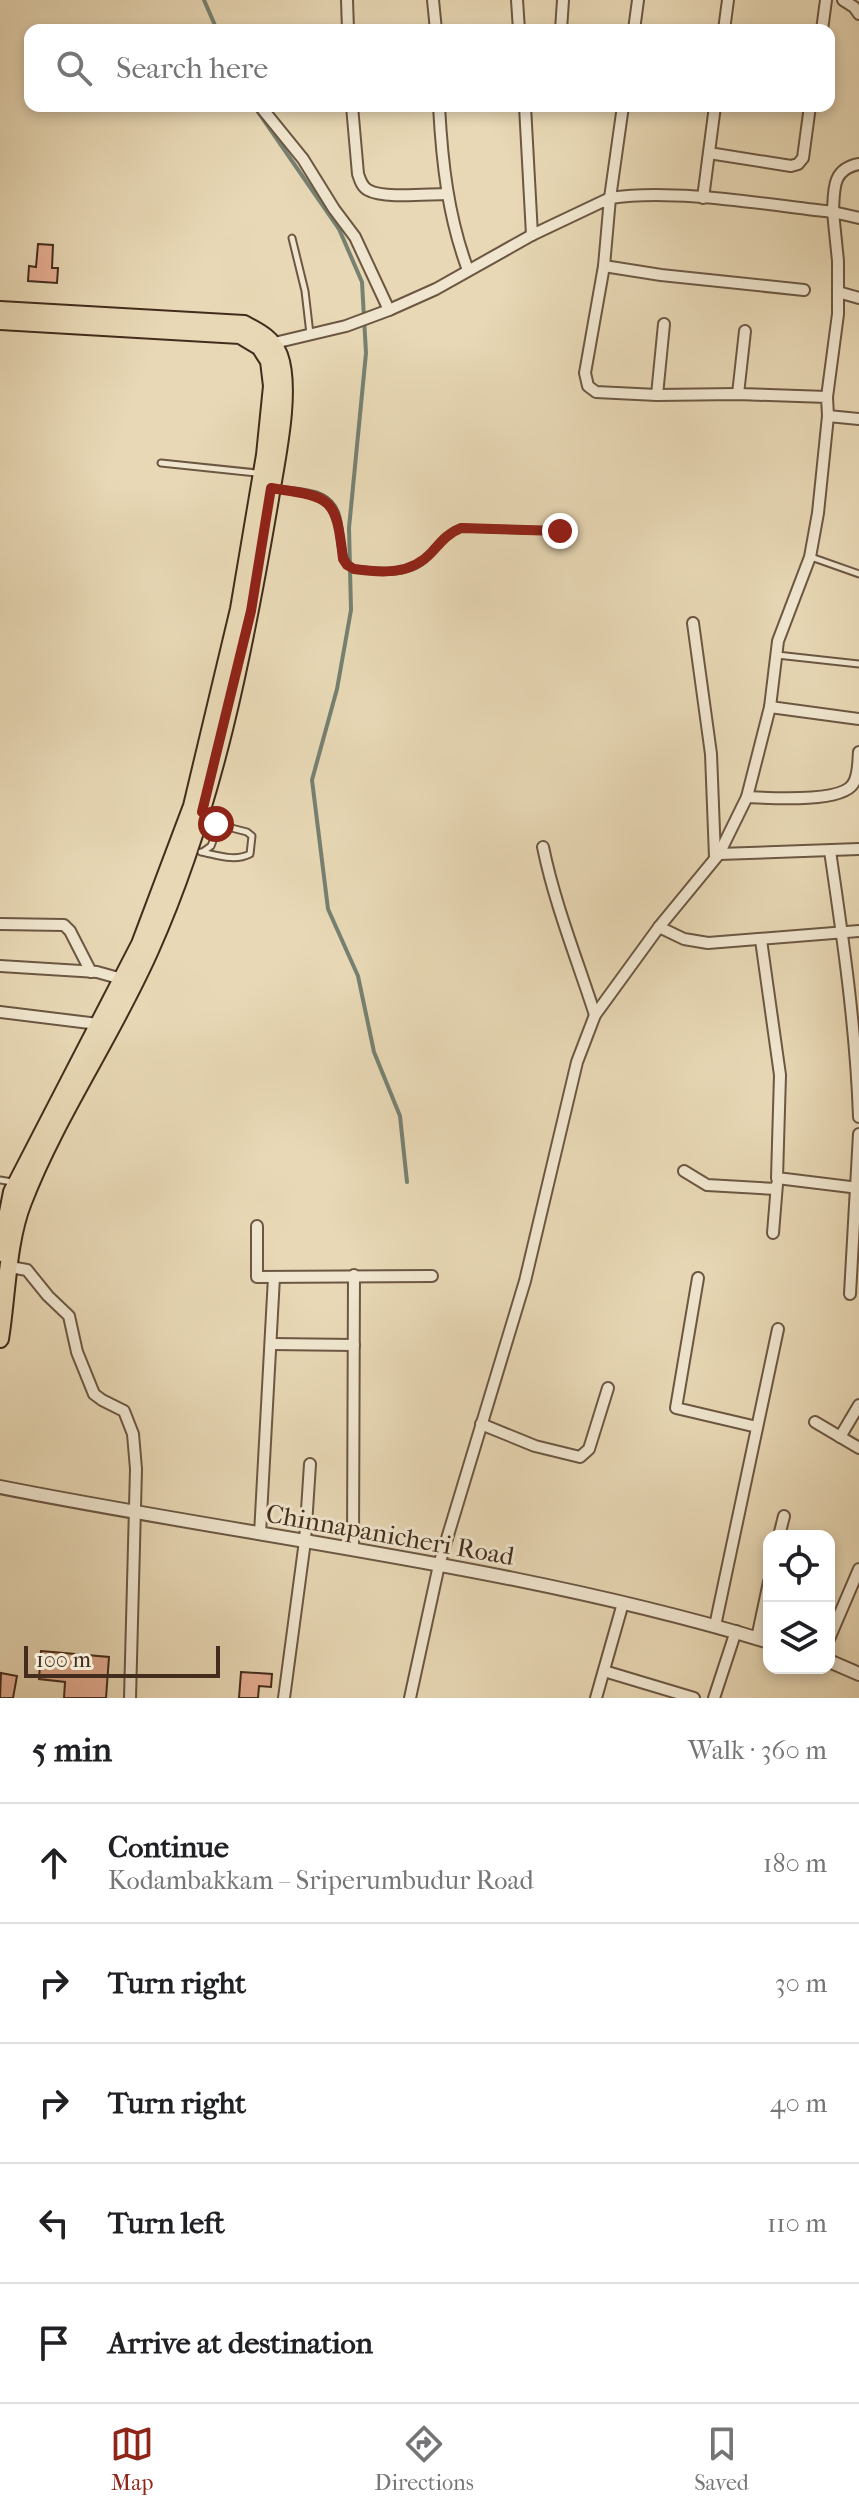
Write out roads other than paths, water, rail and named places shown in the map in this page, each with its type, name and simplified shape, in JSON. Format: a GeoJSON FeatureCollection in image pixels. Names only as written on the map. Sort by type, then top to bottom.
{"type":"FeatureCollection","features":[{"type":"Feature","properties":{"kind":"main road"},"geometry":{"type":"LineString","coordinates":[[0,310],[244,324],[280,357],[284,386],[239,609],[192,806],[140,944],[8,1182],[12,1192],[0,1339]]}},
{"type":"Feature","properties":{"kind":"main road"},"geometry":{"type":"LineString","coordinates":[[0,321],[222,332],[266,345]]}},
{"type":"Feature","properties":{"kind":"main road"},"geometry":{"type":"LineString","coordinates":[[5,1260],[21,1205],[49,1143],[151,949],[194,851],[248,624],[267,481]]}},
{"type":"Feature","properties":{"kind":"street"},"geometry":{"type":"LineString","coordinates":[[347,0],[348,24]]}},
{"type":"Feature","properties":{"kind":"street"},"geometry":{"type":"LineString","coordinates":[[433,0],[435,24]]}},
{"type":"Feature","properties":{"kind":"street"},"geometry":{"type":"LineString","coordinates":[[517,0],[519,24]]}},
{"type":"Feature","properties":{"kind":"street"},"geometry":{"type":"LineString","coordinates":[[561,24],[563,0]]}},
{"type":"Feature","properties":{"kind":"street"},"geometry":{"type":"LineString","coordinates":[[635,24],[638,0]]}},
{"type":"Feature","properties":{"kind":"street"},"geometry":{"type":"LineString","coordinates":[[725,24],[728,0]]}},
{"type":"Feature","properties":{"kind":"street"},"geometry":{"type":"LineString","coordinates":[[823,24],[826,0]]}},
{"type":"Feature","properties":{"kind":"street"},"geometry":{"type":"LineString","coordinates":[[842,0],[859,14]]}},
{"type":"Feature","properties":{"kind":"street"},"geometry":{"type":"LineString","coordinates":[[265,112],[303,159],[355,237],[389,310]]}},
{"type":"Feature","properties":{"kind":"street"},"geometry":{"type":"LineString","coordinates":[[353,112],[358,174],[362,185],[380,194],[447,194]]}},
{"type":"Feature","properties":{"kind":"street"},"geometry":{"type":"LineString","coordinates":[[440,112],[447,194],[455,236],[468,270]]}},
{"type":"Feature","properties":{"kind":"street"},"geometry":{"type":"LineString","coordinates":[[525,112],[532,235]]}},
{"type":"Feature","properties":{"kind":"street"},"geometry":{"type":"LineString","coordinates":[[622,112],[604,266],[585,373],[588,386],[596,392],[657,395],[827,397]]}},
{"type":"Feature","properties":{"kind":"street"},"geometry":{"type":"LineString","coordinates":[[703,198],[714,112]]}},
{"type":"Feature","properties":{"kind":"street"},"geometry":{"type":"LineString","coordinates":[[709,153],[791,166],[798,164],[803,158],[809,112]]}},
{"type":"Feature","properties":{"kind":"street"},"geometry":{"type":"LineString","coordinates":[[410,1698],[439,1565],[525,1281],[577,1062],[595,1015],[659,927],[717,856],[747,797],[770,707],[778,641],[810,557],[818,513],[828,416],[827,397],[838,314],[834,188],[838,175],[847,166],[859,164]]}},
{"type":"Feature","properties":{"kind":"street"},"geometry":{"type":"LineString","coordinates":[[266,345],[346,326],[389,310],[436,289],[532,235],[610,198],[703,198],[833,212],[859,218]]}},
{"type":"Feature","properties":{"kind":"street"},"geometry":{"type":"LineString","coordinates":[[604,266],[804,290]]}},
{"type":"Feature","properties":{"kind":"street"},"geometry":{"type":"LineString","coordinates":[[838,292],[859,298]]}},
{"type":"Feature","properties":{"kind":"street"},"geometry":{"type":"LineString","coordinates":[[657,395],[664,324]]}},
{"type":"Feature","properties":{"kind":"street"},"geometry":{"type":"LineString","coordinates":[[738,394],[745,331]]}},
{"type":"Feature","properties":{"kind":"street"},"geometry":{"type":"LineString","coordinates":[[828,416],[859,419]]}},
{"type":"Feature","properties":{"kind":"street"},"geometry":{"type":"LineString","coordinates":[[693,623],[711,754],[717,856]]}},
{"type":"Feature","properties":{"kind":"street"},"geometry":{"type":"LineString","coordinates":[[770,707],[859,719]]}},
{"type":"Feature","properties":{"kind":"street"},"geometry":{"type":"LineString","coordinates":[[747,797],[791,798],[845,791],[853,785],[857,775],[859,752]]}},
{"type":"Feature","properties":{"kind":"street"},"geometry":{"type":"LineString","coordinates":[[543,847],[553,893],[570,934],[595,1015]]}},
{"type":"Feature","properties":{"kind":"street"},"geometry":{"type":"LineString","coordinates":[[717,856],[859,849]]}},
{"type":"Feature","properties":{"kind":"street"},"geometry":{"type":"LineString","coordinates":[[830,851],[857,1069],[859,1117]]}},
{"type":"Feature","properties":{"kind":"street"},"geometry":{"type":"LineString","coordinates":[[0,924],[64,925],[91,972]]}},
{"type":"Feature","properties":{"kind":"street"},"geometry":{"type":"LineString","coordinates":[[659,927],[695,942],[761,940],[859,931]]}},
{"type":"Feature","properties":{"kind":"street"},"geometry":{"type":"LineString","coordinates":[[761,940],[780,1075],[773,1233]]}},
{"type":"Feature","properties":{"kind":"street"},"geometry":{"type":"LineString","coordinates":[[0,966],[91,972],[122,979]]}},
{"type":"Feature","properties":{"kind":"street"},"geometry":{"type":"LineString","coordinates":[[0,1012],[98,1024]]}},
{"type":"Feature","properties":{"kind":"street"},"geometry":{"type":"LineString","coordinates":[[850,1294],[859,1134]]}},
{"type":"Feature","properties":{"kind":"street"},"geometry":{"type":"LineString","coordinates":[[684,1171],[707,1185],[857,1188]]}},
{"type":"Feature","properties":{"kind":"street"},"geometry":{"type":"LineString","coordinates":[[257,1226],[257,1277],[432,1276]]}},
{"type":"Feature","properties":{"kind":"street"},"geometry":{"type":"LineString","coordinates":[[5,1260],[27,1270],[48,1296],[64,1309],[69,1316],[89,1384],[102,1400],[118,1406],[127,1415],[135,1457],[136,1513],[130,1698]]}},
{"type":"Feature","properties":{"kind":"street"},"geometry":{"type":"LineString","coordinates":[[353,1549],[354,1275]]}},
{"type":"Feature","properties":{"kind":"street"},"geometry":{"type":"LineString","coordinates":[[260,1534],[274,1277]]}},
{"type":"Feature","properties":{"kind":"street"},"geometry":{"type":"LineString","coordinates":[[698,1278],[676,1408],[757,1427]]}},
{"type":"Feature","properties":{"kind":"street"},"geometry":{"type":"LineString","coordinates":[[715,1626],[778,1329]]}},
{"type":"Feature","properties":{"kind":"street"},"geometry":{"type":"LineString","coordinates":[[272,1344],[354,1345]]}},
{"type":"Feature","properties":{"kind":"street"},"geometry":{"type":"LineString","coordinates":[[481,1424],[535,1446],[580,1457],[589,1449],[608,1388]]}},
{"type":"Feature","properties":{"kind":"street"},"geometry":{"type":"LineString","coordinates":[[840,1437],[859,1405]]}},
{"type":"Feature","properties":{"kind":"street"},"geometry":{"type":"LineString","coordinates":[[815,1422],[859,1448]]}},
{"type":"Feature","properties":{"kind":"street"},"geometry":{"type":"LineString","coordinates":[[284,1698],[305,1541],[310,1464]]}},
{"type":"Feature","properties":{"kind":"street","name":"Chinnapanicheri Road"},"geometry":{"type":"LineString","coordinates":[[0,1487],[439,1565],[623,1603],[763,1640]]}},
{"type":"Feature","properties":{"kind":"street"},"geometry":{"type":"LineString","coordinates":[[780,1530],[784,1516]]}},
{"type":"Feature","properties":{"kind":"street"},"geometry":{"type":"LineString","coordinates":[[835,1625],[859,1569]]}},
{"type":"Feature","properties":{"kind":"street"},"geometry":{"type":"LineString","coordinates":[[596,1698],[623,1603]]}},
{"type":"Feature","properties":{"kind":"street"},"geometry":{"type":"LineString","coordinates":[[714,1698],[736,1631]]}},
{"type":"Feature","properties":{"kind":"street"},"geometry":{"type":"LineString","coordinates":[[835,1664],[859,1674]]}},
{"type":"Feature","properties":{"kind":"street"},"geometry":{"type":"LineString","coordinates":[[604,1671],[694,1698]]}},
{"type":"Feature","properties":{"kind":"lane"},"geometry":{"type":"LineString","coordinates":[[292,238],[305,291],[310,335]]}},
{"type":"Feature","properties":{"kind":"lane"},"geometry":{"type":"LineString","coordinates":[[161,463],[267,481],[316,495],[335,512],[343,559],[354,569],[406,570],[426,559],[447,535],[461,528],[560,531]]}},
{"type":"Feature","properties":{"kind":"lane"},"geometry":{"type":"LineString","coordinates":[[810,557],[859,574]]}},
{"type":"Feature","properties":{"kind":"lane"},"geometry":{"type":"LineString","coordinates":[[776,655],[859,664]]}},
{"type":"Feature","properties":{"kind":"lane"},"geometry":{"type":"LineString","coordinates":[[194,851],[228,858],[243,858],[250,854],[252,836],[216,824],[202,812]]}},
{"type":"Feature","properties":{"kind":"lane"},"geometry":{"type":"LineString","coordinates":[[194,851],[211,846],[216,824]]}},
{"type":"Feature","properties":{"kind":"waterway"},"geometry":{"type":"LineString","coordinates":[[204,0],[214,24]]}},
{"type":"Feature","properties":{"kind":"waterway"},"geometry":{"type":"LineString","coordinates":[[258,112],[339,229],[362,282],[366,353],[349,528],[351,610],[337,689],[312,780],[328,909],[358,976],[374,1052],[400,1116],[407,1182]]}}]}
